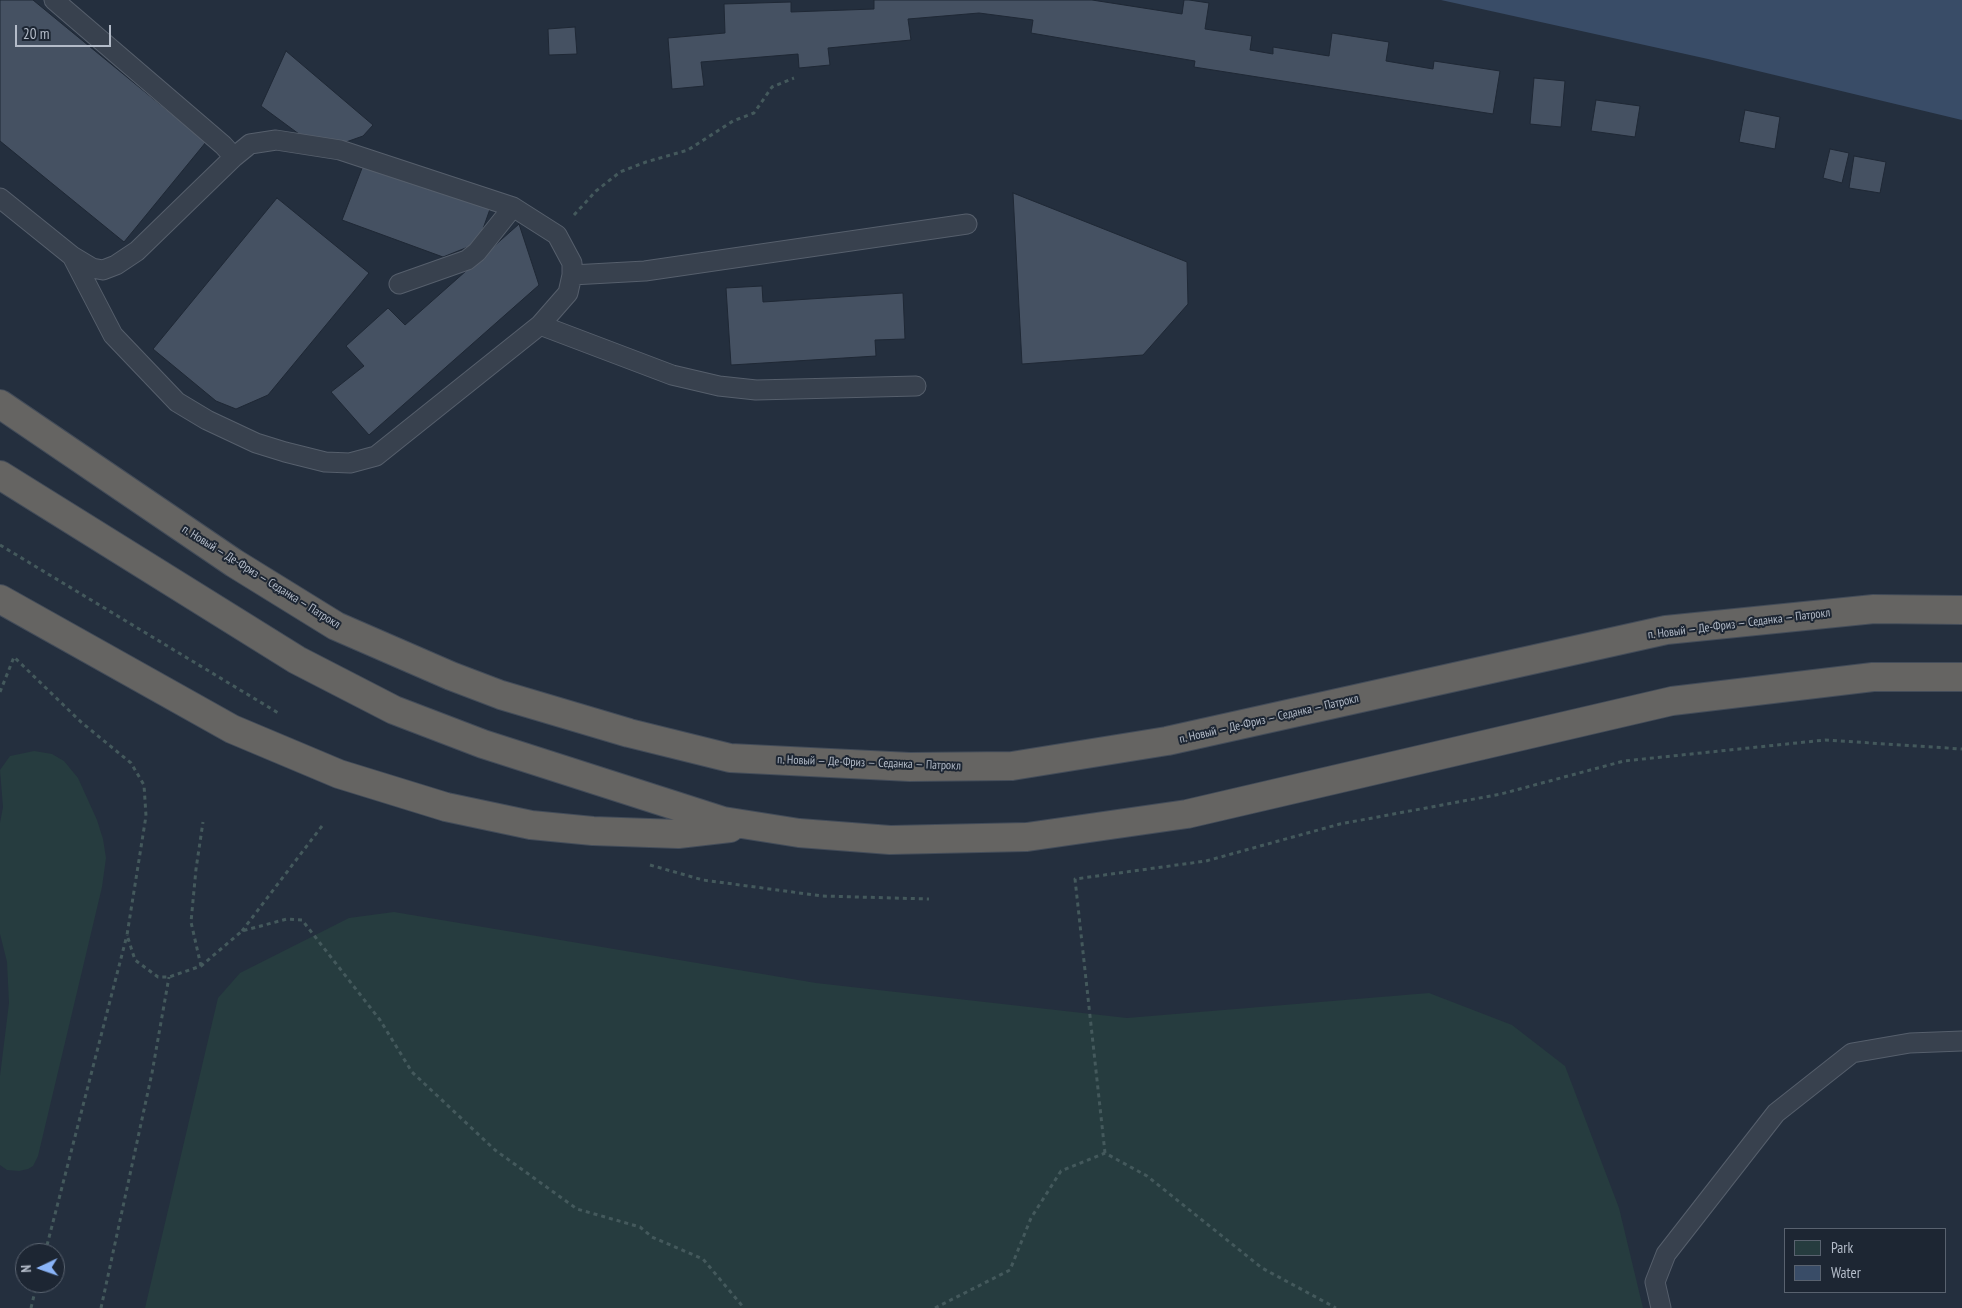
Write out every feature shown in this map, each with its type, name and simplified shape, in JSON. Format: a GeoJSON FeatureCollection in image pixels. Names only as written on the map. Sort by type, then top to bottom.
{"type":"FeatureCollection","features":[{"type":"Feature","properties":{"kind":"highway","name":"п. Новый — Де-Фриз — Седанка — Патрокл"},"geometry":{"type":"LineString","coordinates":[[0,404],[234,563],[336,626],[501,695],[629,733],[730,758],[910,767],[1012,766],[1168,741],[1666,630],[1874,608],[1962,610]]}},
{"type":"Feature","properties":{"kind":"highway"},"geometry":{"type":"LineString","coordinates":[[0,475],[289,655],[394,710],[502,750],[723,821],[799,833],[890,840],[1027,837],[1187,814],[1672,701],[1873,677],[1962,677]]}},
{"type":"Feature","properties":{"kind":"highway"},"geometry":{"type":"LineString","coordinates":[[0,599],[232,730],[339,774],[446,807],[531,825],[593,831],[678,834],[754,825]]}},
{"type":"Feature","properties":{"kind":"lane"},"geometry":{"type":"LineString","coordinates":[[54,0],[223,145],[234,157]]}},
{"type":"Feature","properties":{"kind":"lane"},"geometry":{"type":"LineString","coordinates":[[0,198],[72,256],[92,268],[102,270],[116,265],[138,251],[234,157],[250,144],[276,140],[340,150],[512,207],[557,234],[572,263],[572,274],[568,293],[540,325],[376,456],[350,463],[325,462],[256,443],[207,420],[177,402],[113,335],[72,256]]}},
{"type":"Feature","properties":{"kind":"lane"},"geometry":{"type":"LineString","coordinates":[[399,284],[467,260],[477,252],[512,207]]}},
{"type":"Feature","properties":{"kind":"lane"},"geometry":{"type":"LineString","coordinates":[[572,274],[646,271],[968,224]]}},
{"type":"Feature","properties":{"kind":"lane"},"geometry":{"type":"LineString","coordinates":[[540,325],[672,375],[720,386],[756,390],[916,386]]}},
{"type":"Feature","properties":{"kind":"lane"},"geometry":{"type":"LineString","coordinates":[[1661,1308],[1655,1282],[1666,1254],[1776,1113],[1852,1054],[1910,1043],[1962,1041]]}},
{"type":"Feature","properties":{"kind":"path"},"geometry":{"type":"LineString","coordinates":[[557,234],[596,191],[620,172],[646,162],[688,150],[733,121],[754,113],[772,87],[794,78]]}},
{"type":"Feature","properties":{"kind":"path"},"geometry":{"type":"LineString","coordinates":[[0,545],[285,717]]}},
{"type":"Feature","properties":{"kind":"path"},"geometry":{"type":"LineString","coordinates":[[0,692],[14,657],[81,722],[131,763],[144,785],[146,816],[127,935],[48,1243]]}},
{"type":"Feature","properties":{"kind":"path"},"geometry":{"type":"LineString","coordinates":[[1106,1153],[1074,879],[1206,861],[1340,824],[1501,794],[1624,761],[1825,740],[1962,749]]}},
{"type":"Feature","properties":{"kind":"path"},"geometry":{"type":"LineString","coordinates":[[201,966],[191,922],[203,822]]}},
{"type":"Feature","properties":{"kind":"path"},"geometry":{"type":"LineString","coordinates":[[127,935],[136,960],[158,977],[169,977],[201,966],[242,932],[322,826]]}},
{"type":"Feature","properties":{"kind":"path"},"geometry":{"type":"LineString","coordinates":[[646,864],[703,880],[822,896],[930,899]]}},
{"type":"Feature","properties":{"kind":"path"},"geometry":{"type":"LineString","coordinates":[[242,932],[287,919],[302,920],[380,1020],[412,1072],[495,1150],[577,1209],[640,1227],[652,1237],[703,1258],[744,1308]]}},
{"type":"Feature","properties":{"kind":"path"},"geometry":{"type":"LineString","coordinates":[[101,1308],[152,1073],[169,977]]}},
{"type":"Feature","properties":{"kind":"path"},"geometry":{"type":"LineString","coordinates":[[935,1308],[1010,1270],[1031,1218],[1061,1171],[1106,1153]]}},
{"type":"Feature","properties":{"kind":"path"},"geometry":{"type":"LineString","coordinates":[[1106,1153],[1147,1176],[1262,1268],[1336,1308]]}},
{"type":"Feature","properties":{"kind":"path"},"geometry":{"type":"LineString","coordinates":[[31,1308],[35,1293]]}},
{"type":"Feature","properties":{"kind":"green space"},"geometry":{"type":"Polygon","coordinates":[[[34,751],[52,754],[64,761],[78,778],[97,820],[106,858],[102,887],[38,1156],[33,1166],[19,1171],[7,1170],[0,1165],[0,1076],[9,1003],[7,962],[0,934],[0,823],[3,807],[0,770],[10,756],[34,751]]]}},
{"type":"Feature","properties":{"kind":"green space"},"geometry":{"type":"Polygon","coordinates":[[[394,912],[816,983],[1127,1018],[1429,993],[1512,1025],[1565,1066],[1619,1208],[1643,1308],[145,1308],[218,998],[240,973],[349,918],[394,912]]]}},
{"type":"Feature","properties":{"kind":"water"},"geometry":{"type":"Polygon","coordinates":[[[1441,0],[1962,0],[1962,120],[1708,59],[1441,0]]]}},
{"type":"Feature","properties":{"kind":"building"},"geometry":{"type":"Polygon","coordinates":[[[0,0],[33,0],[206,142],[124,242],[0,141],[0,0]]]}},
{"type":"Feature","properties":{"kind":"building"},"geometry":{"type":"Polygon","coordinates":[[[874,0],[1092,0],[1182,14],[1184,0],[1189,0],[1209,3],[1205,29],[1252,36],[1250,50],[1273,54],[1273,47],[1329,56],[1332,33],[1389,42],[1386,61],[1433,69],[1434,61],[1500,71],[1493,114],[1194,67],[1195,61],[1031,33],[1033,20],[979,13],[908,19],[911,40],[828,48],[830,65],[799,68],[798,54],[701,62],[704,86],[672,89],[668,38],[725,33],[724,4],[791,2],[791,12],[874,9],[874,0]]]}},
{"type":"Feature","properties":{"kind":"building"},"geometry":{"type":"Polygon","coordinates":[[[575,27],[577,54],[549,55],[548,29],[575,27]]]}},
{"type":"Feature","properties":{"kind":"building"},"geometry":{"type":"Polygon","coordinates":[[[286,51],[373,125],[363,136],[346,142],[303,137],[261,106],[286,51]]]}},
{"type":"Feature","properties":{"kind":"building"},"geometry":{"type":"Polygon","coordinates":[[[1534,78],[1565,81],[1561,127],[1530,124],[1534,78]]]}},
{"type":"Feature","properties":{"kind":"building"},"geometry":{"type":"Polygon","coordinates":[[[1596,100],[1640,106],[1635,137],[1591,131],[1596,100]]]}},
{"type":"Feature","properties":{"kind":"building"},"geometry":{"type":"Polygon","coordinates":[[[1745,110],[1780,117],[1775,149],[1739,142],[1745,110]]]}},
{"type":"Feature","properties":{"kind":"building"},"geometry":{"type":"Polygon","coordinates":[[[1830,149],[1849,153],[1842,183],[1823,178],[1830,149]]]}},
{"type":"Feature","properties":{"kind":"building"},"geometry":{"type":"Polygon","coordinates":[[[1854,156],[1886,162],[1880,193],[1849,188],[1854,156]]]}},
{"type":"Feature","properties":{"kind":"building"},"geometry":{"type":"Polygon","coordinates":[[[364,163],[490,209],[478,243],[443,257],[342,220],[364,163]]]}},
{"type":"Feature","properties":{"kind":"building"},"geometry":{"type":"Polygon","coordinates":[[[1013,193],[1187,262],[1188,304],[1143,355],[1022,364],[1013,193]]]}},
{"type":"Feature","properties":{"kind":"building"},"geometry":{"type":"Polygon","coordinates":[[[277,198],[369,273],[268,395],[236,409],[216,401],[153,349],[277,198]]]}},
{"type":"Feature","properties":{"kind":"building"},"geometry":{"type":"Polygon","coordinates":[[[519,224],[539,285],[369,435],[331,392],[364,366],[346,346],[388,308],[405,325],[519,224]]]}},
{"type":"Feature","properties":{"kind":"building"},"geometry":{"type":"Polygon","coordinates":[[[762,286],[763,302],[903,293],[905,339],[875,340],[876,356],[731,365],[726,288],[762,286]]]}}]}
